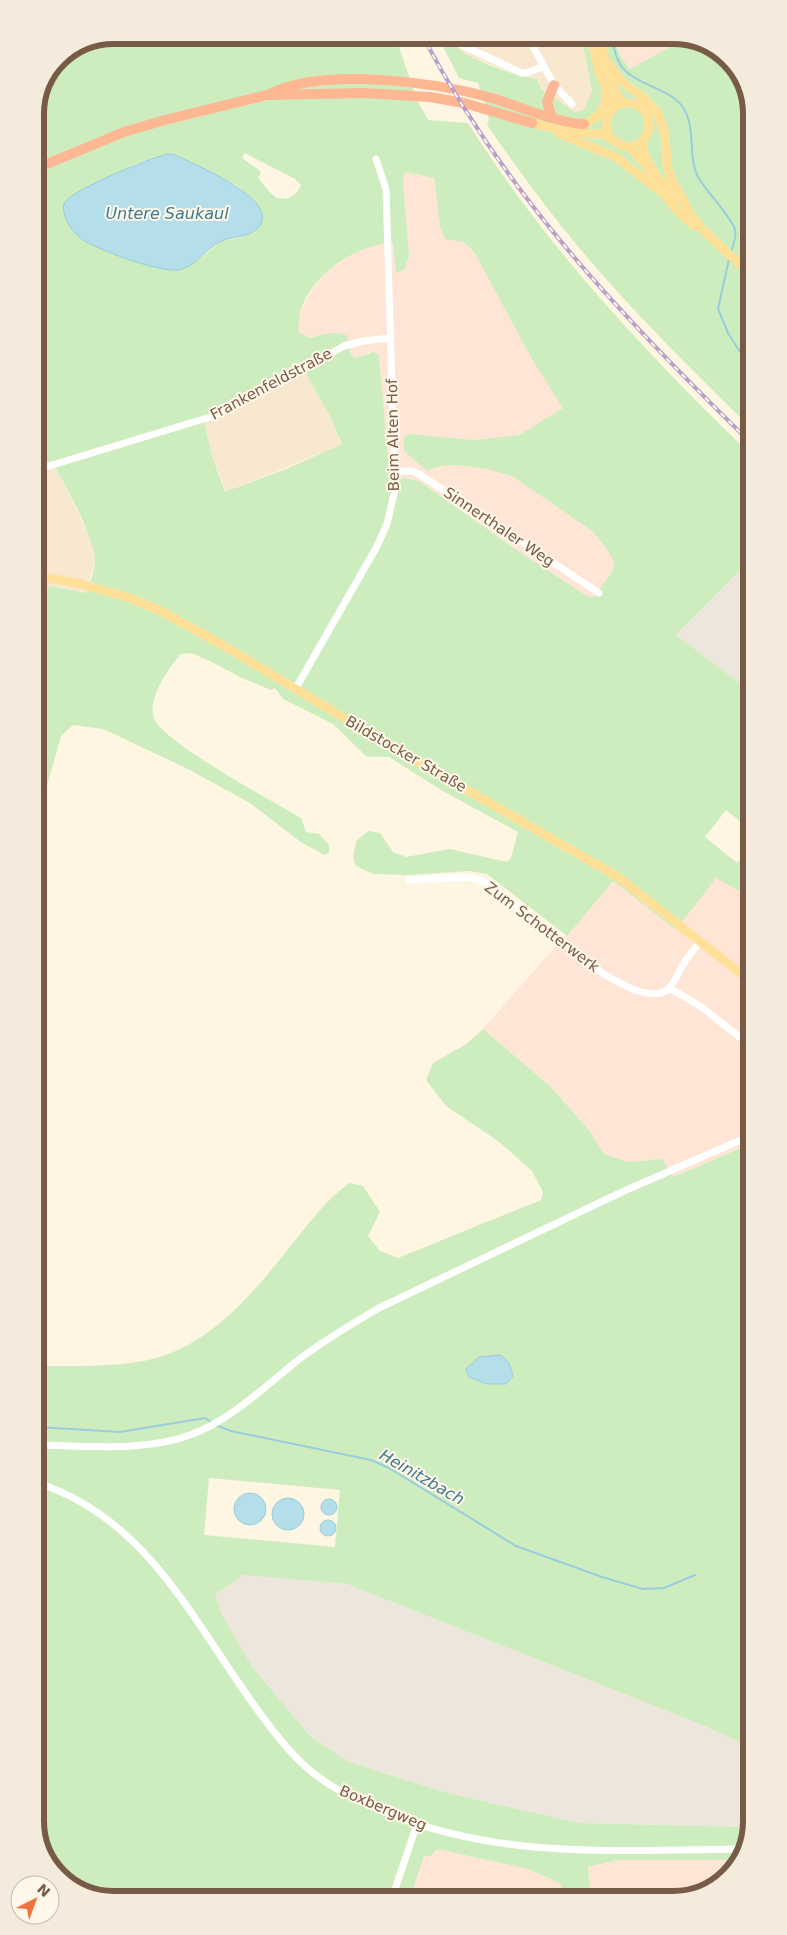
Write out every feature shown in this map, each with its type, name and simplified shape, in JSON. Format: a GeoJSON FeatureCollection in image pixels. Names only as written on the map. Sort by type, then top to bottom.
{"type":"FeatureCollection","features":[{"type":"Feature","properties":{"kind":"highway"},"geometry":{"type":"LineString","coordinates":[[44,166],[124,132],[165,120],[267,95],[286,87],[350,79],[390,81],[462,91],[552,118],[584,124]]}},
{"type":"Feature","properties":{"kind":"highway"},"geometry":{"type":"LineString","coordinates":[[531,111],[546,102],[554,85]]}},
{"type":"Feature","properties":{"kind":"highway"},"geometry":{"type":"LineString","coordinates":[[267,95],[364,93],[430,97],[464,103],[532,123]]}},
{"type":"Feature","properties":{"kind":"highway"},"geometry":{"type":"LineString","coordinates":[[546,102],[552,118]]}},
{"type":"Feature","properties":{"kind":"main road"},"geometry":{"type":"LineString","coordinates":[[584,124],[597,116],[605,104],[606,95],[592,44]]}},
{"type":"Feature","properties":{"kind":"main road"},"geometry":{"type":"LineString","coordinates":[[602,44],[614,90],[623,103]]}},
{"type":"Feature","properties":{"kind":"main road"},"geometry":{"type":"LineString","coordinates":[[604,58],[620,81],[647,101],[658,114],[664,134],[670,178],[700,228]]}},
{"type":"Feature","properties":{"kind":"main road"},"geometry":{"type":"LineString","coordinates":[[584,124],[599,122],[609,113],[623,103],[637,105],[647,115],[649,129],[642,141],[629,146],[617,144],[608,135],[605,126],[609,113],[610,98],[599,72]]}},
{"type":"Feature","properties":{"kind":"main road"},"geometry":{"type":"LineString","coordinates":[[532,123],[566,132],[608,135]]}},
{"type":"Feature","properties":{"kind":"main road"},"geometry":{"type":"LineString","coordinates":[[532,123],[616,157],[661,192]]}},
{"type":"Feature","properties":{"kind":"main road"},"geometry":{"type":"LineString","coordinates":[[642,141],[644,154],[651,165],[691,214]]}},
{"type":"Feature","properties":{"kind":"main road"},"geometry":{"type":"LineString","coordinates":[[629,146],[639,156],[661,192],[679,214],[700,228],[743,267]]}},
{"type":"Feature","properties":{"kind":"main road","name":"Bildstocker Straße"},"geometry":{"type":"LineString","coordinates":[[44,578],[110,591],[180,621],[296,688],[401,752],[593,861],[648,899],[743,975]]}},
{"type":"Feature","properties":{"kind":"street"},"geometry":{"type":"LineString","coordinates":[[459,44],[522,73],[527,73],[544,66]]}},
{"type":"Feature","properties":{"kind":"street"},"geometry":{"type":"LineString","coordinates":[[532,44],[554,85],[572,104]]}},
{"type":"Feature","properties":{"kind":"street","name":"Beim Alten Hof"},"geometry":{"type":"LineString","coordinates":[[296,688],[376,548],[387,524],[395,490],[396,470],[386,189],[376,159]]}},
{"type":"Feature","properties":{"kind":"street","name":"Frankenfeldstraße"},"geometry":{"type":"LineString","coordinates":[[44,468],[191,424],[233,407],[344,346],[364,341],[391,338]]}},
{"type":"Feature","properties":{"kind":"street","name":"Sinnerthaler Weg"},"geometry":{"type":"LineString","coordinates":[[396,470],[412,471],[422,476],[599,593]]}},
{"type":"Feature","properties":{"kind":"street","name":"Zum Schotterwerk"},"geometry":{"type":"LineString","coordinates":[[409,880],[469,877],[479,879],[488,883],[586,961],[622,985],[653,993],[663,993],[669,988]]}},
{"type":"Feature","properties":{"kind":"street"},"geometry":{"type":"LineString","coordinates":[[701,941],[682,964],[669,988],[706,1010],[743,1039]]}},
{"type":"Feature","properties":{"kind":"street"},"geometry":{"type":"LineString","coordinates":[[44,1445],[109,1447],[152,1443],[189,1436],[222,1418],[341,1330],[379,1308],[624,1191],[743,1139]]}},
{"type":"Feature","properties":{"kind":"street","name":"Boxbergweg"},"geometry":{"type":"LineString","coordinates":[[44,1485],[65,1492],[95,1510],[149,1555],[180,1596],[281,1742],[306,1767],[336,1789],[417,1824],[459,1836],[508,1846],[555,1850],[737,1849]]}},
{"type":"Feature","properties":{"kind":"street"},"geometry":{"type":"LineString","coordinates":[[394,1891],[417,1824]]}},
{"type":"Feature","properties":{"kind":"shaded area"},"geometry":{"type":"Polygon","coordinates":[[[454,44],[583,44],[592,91],[588,103],[584,110],[575,112],[541,89],[537,79],[523,77],[468,56],[454,44]]]}},
{"type":"Feature","properties":{"kind":"shaded area"},"geometry":{"type":"Polygon","coordinates":[[[616,44],[675,44],[630,69],[620,56],[616,44]]]}},
{"type":"Feature","properties":{"kind":"shaded area"},"geometry":{"type":"Polygon","coordinates":[[[405,172],[434,178],[440,227],[464,242],[474,252],[533,361],[564,408],[519,435],[474,440],[410,434],[431,470],[441,466],[457,465],[487,469],[512,476],[592,531],[606,548],[614,562],[612,572],[594,597],[589,597],[521,553],[419,481],[404,478],[390,481],[379,355],[369,352],[355,358],[352,356],[347,342],[326,333],[310,338],[299,333],[297,321],[310,292],[326,271],[356,252],[378,243],[394,242],[395,255],[405,218],[403,181],[405,172]]]}},
{"type":"Feature","properties":{"kind":"shaded area"},"geometry":{"type":"Polygon","coordinates":[[[302,365],[330,416],[342,444],[226,492],[212,456],[203,417],[302,365]]]}},
{"type":"Feature","properties":{"kind":"shaded area"},"geometry":{"type":"Polygon","coordinates":[[[53,462],[93,544],[95,561],[86,593],[44,585],[44,464],[53,462]]]}},
{"type":"Feature","properties":{"kind":"shaded area"},"geometry":{"type":"Polygon","coordinates":[[[743,567],[743,685],[676,635],[743,567]]]}},
{"type":"Feature","properties":{"kind":"shaded area"},"geometry":{"type":"Polygon","coordinates":[[[716,877],[743,893],[743,1147],[673,1177],[661,1159],[628,1162],[604,1154],[589,1130],[550,1086],[483,1029],[613,881],[676,930],[716,877]]]}},
{"type":"Feature","properties":{"kind":"shaded area"},"geometry":{"type":"Polygon","coordinates":[[[243,1575],[347,1584],[705,1726],[743,1744],[743,1827],[579,1823],[444,1792],[349,1762],[312,1738],[253,1668],[222,1615],[215,1595],[243,1575]]]}},
{"type":"Feature","properties":{"kind":"shaded area"},"geometry":{"type":"Polygon","coordinates":[[[437,1849],[528,1869],[561,1884],[560,1891],[412,1891],[424,1856],[431,1856],[437,1849]]]}},
{"type":"Feature","properties":{"kind":"shaded area"},"geometry":{"type":"Polygon","coordinates":[[[617,1860],[731,1860],[723,1871],[712,1879],[696,1888],[682,1891],[590,1891],[588,1867],[617,1860]]]}},
{"type":"Feature","properties":{"kind":"green space"},"geometry":{"type":"Polygon","coordinates":[[[398,44],[417,100],[428,120],[468,123],[530,213],[599,297],[672,376],[743,447],[743,567],[676,635],[743,685],[743,823],[726,810],[705,837],[737,863],[743,856],[743,893],[716,878],[676,930],[613,881],[567,936],[487,874],[470,871],[409,875],[373,874],[356,866],[353,859],[356,841],[368,831],[380,833],[393,852],[406,857],[450,849],[507,862],[511,858],[518,832],[441,790],[389,757],[367,757],[333,724],[283,699],[275,688],[271,690],[242,678],[191,653],[181,654],[165,675],[156,693],[153,710],[154,718],[162,729],[197,756],[301,818],[306,832],[319,834],[329,845],[329,852],[325,855],[302,843],[250,803],[186,768],[103,729],[73,725],[61,736],[44,796],[44,585],[86,593],[91,581],[95,559],[84,523],[53,462],[44,464],[44,109],[46,96],[58,71],[75,56],[87,49],[100,45],[398,44]],[[245,153],[242,158],[259,170],[261,173],[258,178],[276,197],[285,199],[290,197],[300,187],[301,185],[295,179],[245,153]],[[173,154],[135,164],[75,195],[81,239],[120,255],[198,260],[220,242],[242,237],[256,202],[236,185],[173,154]],[[405,172],[403,181],[409,256],[404,270],[396,273],[393,243],[377,245],[343,260],[315,284],[305,299],[300,316],[299,333],[310,338],[329,333],[343,334],[348,336],[349,348],[355,358],[374,352],[379,355],[390,481],[404,478],[419,481],[521,553],[589,597],[594,597],[612,572],[614,562],[606,548],[592,531],[512,476],[487,469],[457,465],[441,466],[427,471],[404,451],[404,436],[410,434],[474,440],[519,435],[563,408],[533,361],[474,252],[464,242],[445,239],[440,227],[434,178],[405,172]],[[301,365],[203,417],[212,456],[225,492],[286,469],[342,444],[330,416],[301,365]]]}},
{"type":"Feature","properties":{"kind":"green space"},"geometry":{"type":"Polygon","coordinates":[[[442,44],[454,44],[477,60],[511,73],[537,79],[541,89],[575,112],[584,110],[592,91],[583,44],[616,44],[620,56],[630,69],[675,44],[687,45],[708,53],[729,71],[740,91],[743,114],[743,420],[642,318],[556,220],[487,125],[489,119],[478,83],[459,78],[442,44]]]}},
{"type":"Feature","properties":{"kind":"green space"},"geometry":{"type":"Polygon","coordinates":[[[483,1029],[550,1086],[589,1130],[604,1154],[628,1162],[662,1159],[673,1177],[743,1147],[743,1744],[705,1726],[347,1584],[243,1575],[215,1595],[222,1615],[253,1668],[312,1738],[349,1762],[444,1792],[579,1823],[743,1827],[740,1844],[731,1860],[617,1860],[588,1867],[590,1891],[560,1891],[561,1884],[528,1869],[437,1849],[431,1856],[424,1856],[412,1891],[109,1891],[87,1886],[71,1877],[58,1864],[47,1844],[45,1835],[44,1366],[137,1362],[160,1357],[181,1349],[200,1338],[251,1293],[330,1199],[350,1183],[363,1186],[380,1212],[368,1236],[380,1251],[398,1258],[541,1200],[543,1192],[532,1171],[498,1141],[446,1106],[426,1080],[433,1063],[465,1045],[483,1029]],[[209,1478],[204,1535],[335,1547],[340,1490],[209,1478]]]}},
{"type":"Feature","properties":{"kind":"water","name":"Untere Saukaul"},"geometry":{"type":"Polygon","coordinates":[[[167,154],[173,154],[215,174],[247,195],[258,206],[263,217],[258,228],[249,234],[220,242],[192,264],[179,270],[163,269],[139,263],[80,238],[67,221],[63,209],[65,202],[83,189],[167,154]]]}},
{"type":"Feature","properties":{"kind":"water"},"geometry":{"type":"Polygon","coordinates":[[[501,1355],[509,1363],[513,1376],[506,1384],[487,1384],[469,1377],[466,1369],[479,1357],[501,1355]]]}},
{"type":"Feature","properties":{"kind":"water"},"geometry":{"type":"Polygon","coordinates":[[[250,1493],[262,1497],[266,1509],[262,1521],[250,1525],[238,1521],[234,1509],[238,1497],[250,1493]]]}},
{"type":"Feature","properties":{"kind":"water"},"geometry":{"type":"Polygon","coordinates":[[[288,1498],[300,1502],[304,1514],[300,1526],[288,1530],[276,1526],[272,1514],[276,1502],[288,1498]]]}},
{"type":"Feature","properties":{"kind":"water"},"geometry":{"type":"Polygon","coordinates":[[[329,1499],[335,1501],[337,1507],[335,1513],[329,1515],[323,1513],[321,1507],[323,1501],[329,1499]]]}},
{"type":"Feature","properties":{"kind":"water"},"geometry":{"type":"Polygon","coordinates":[[[328,1520],[334,1522],[336,1528],[334,1534],[328,1536],[322,1534],[320,1528],[322,1522],[328,1520]]]}},
{"type":"Feature","properties":{"kind":"waterway"},"geometry":{"type":"LineString","coordinates":[[613,44],[620,64],[625,71],[668,94],[682,106],[687,114],[691,132],[693,160],[698,177],[735,230],[731,252]]}},
{"type":"Feature","properties":{"kind":"waterway"},"geometry":{"type":"LineString","coordinates":[[729,259],[718,309],[728,333],[743,357]]}},
{"type":"Feature","properties":{"kind":"waterway","name":"Heinitzbach"},"geometry":{"type":"LineString","coordinates":[[44,1427],[120,1432],[205,1418],[211,1422]]}},
{"type":"Feature","properties":{"kind":"waterway","name":"Heinitzbach"},"geometry":{"type":"LineString","coordinates":[[215,1425],[231,1431],[371,1460],[389,1468],[516,1546],[602,1577],[643,1589],[664,1588],[695,1575]]}},
{"type":"Feature","properties":{"kind":"railway"},"geometry":{"type":"LineString","coordinates":[[427,44],[455,93],[491,148],[529,201],[569,251],[611,300],[743,435]]}}]}
